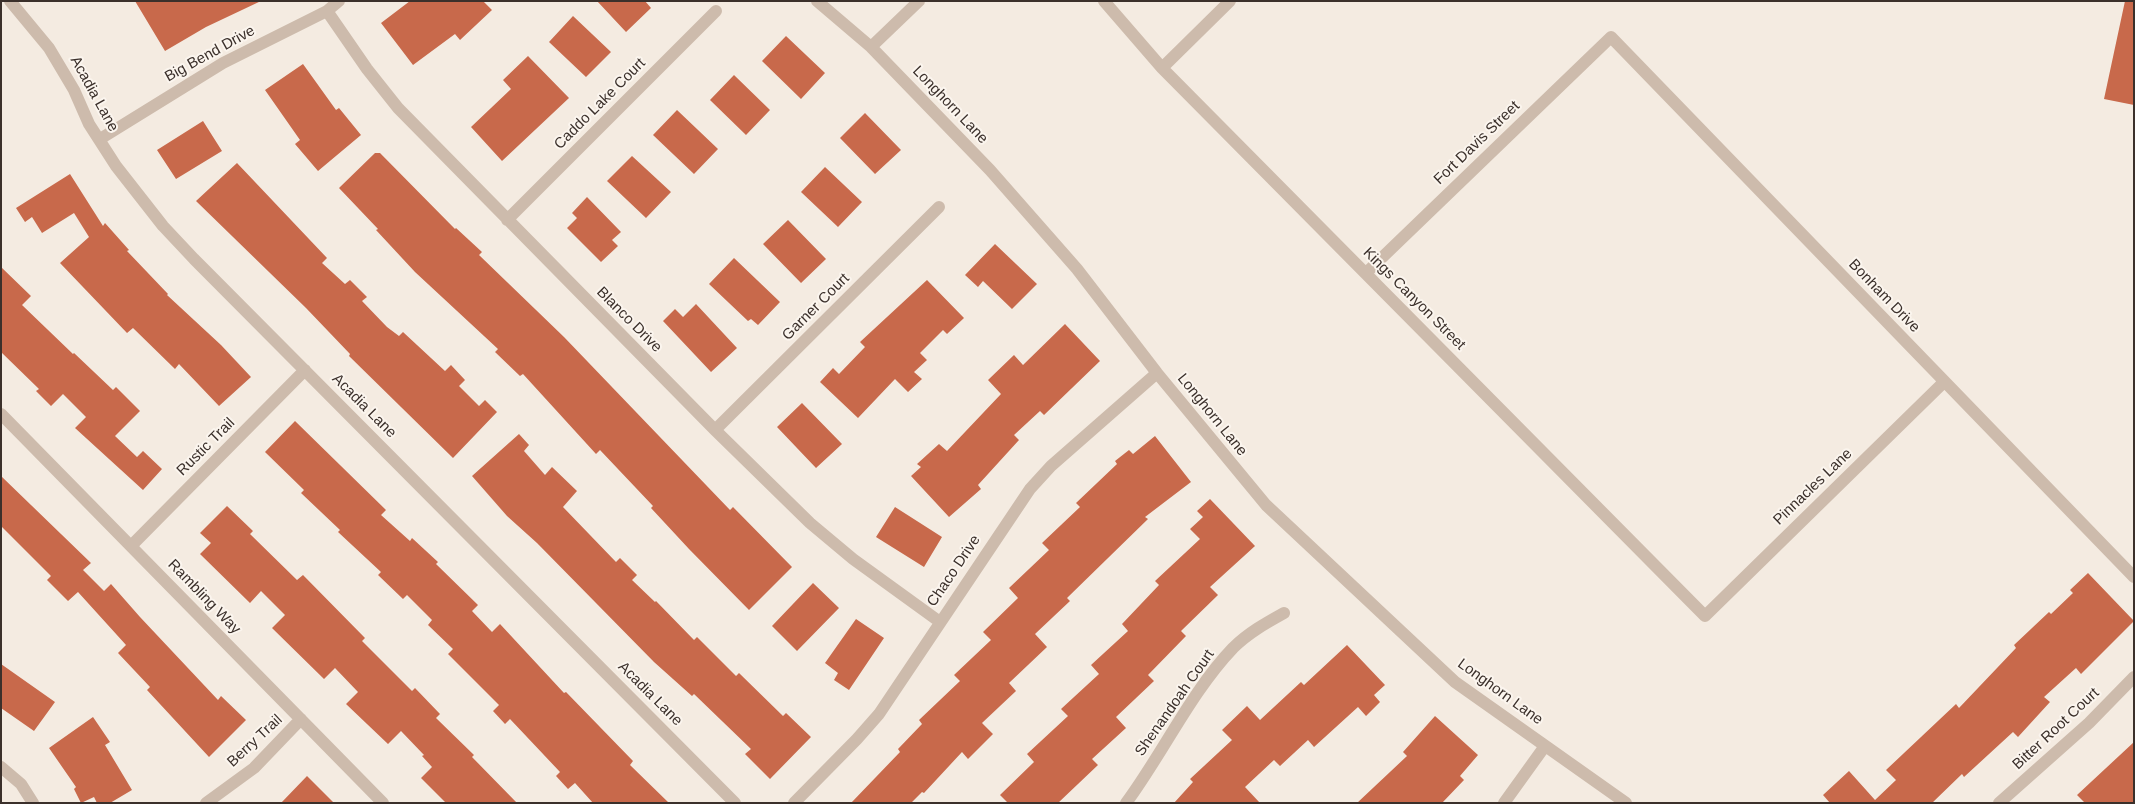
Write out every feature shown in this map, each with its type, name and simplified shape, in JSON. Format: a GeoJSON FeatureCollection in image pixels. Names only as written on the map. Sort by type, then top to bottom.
{"type":"FeatureCollection","features":[{"type":"Feature","properties":{"kind":"street","name":"Acadia Lane"},"geometry":{"type":"LineString","coordinates":[[10,1],[49,48],[74,90],[88,124],[131,186],[164,226],[194,259],[735,803]]}},
{"type":"Feature","properties":{"kind":"street","name":"Big Bend Drive"},"geometry":{"type":"LineString","coordinates":[[100,139],[223,63],[327,11],[339,1]]}},
{"type":"Feature","properties":{"kind":"street","name":"Longhorn Lane"},"geometry":{"type":"LineString","coordinates":[[817,1],[871,47],[990,170],[1077,269],[1157,373],[1266,505],[1455,682],[1626,803]]}},
{"type":"Feature","properties":{"kind":"street"},"geometry":{"type":"LineString","coordinates":[[871,47],[919,1]]}},
{"type":"Feature","properties":{"kind":"street","name":"Kings Canyon Street"},"geometry":{"type":"LineString","coordinates":[[1104,1],[1162,68],[1705,616]]}},
{"type":"Feature","properties":{"kind":"street"},"geometry":{"type":"LineString","coordinates":[[1162,68],[1230,1]]}},
{"type":"Feature","properties":{"kind":"street","name":"Caddo Lake Court"},"geometry":{"type":"LineString","coordinates":[[507,220],[716,10]]}},
{"type":"Feature","properties":{"kind":"street","name":"Blanco Drive"},"geometry":{"type":"LineString","coordinates":[[327,11],[383,90],[507,220],[715,430],[829,540],[940,622]]}},
{"type":"Feature","properties":{"kind":"street","name":"Fort Davis Street"},"geometry":{"type":"LineString","coordinates":[[1366,273],[1610,37]]}},
{"type":"Feature","properties":{"kind":"street","name":"Bonham Drive"},"geometry":{"type":"LineString","coordinates":[[1610,37],[2134,577]]}},
{"type":"Feature","properties":{"kind":"street","name":"Garner Court"},"geometry":{"type":"LineString","coordinates":[[715,430],[939,208]]}},
{"type":"Feature","properties":{"kind":"street","name":"Rustic Trail"},"geometry":{"type":"LineString","coordinates":[[131,546],[305,370]]}},
{"type":"Feature","properties":{"kind":"street","name":"Chaco Drive"},"geometry":{"type":"LineString","coordinates":[[794,803],[857,740],[879,714],[1030,490],[1052,466],[1157,373]]}},
{"type":"Feature","properties":{"kind":"street","name":"Pinnacles Lane"},"geometry":{"type":"LineString","coordinates":[[1705,616],[1944,382]]}},
{"type":"Feature","properties":{"kind":"street","name":"Rambling Way"},"geometry":{"type":"LineString","coordinates":[[1,414],[382,803]]}},
{"type":"Feature","properties":{"kind":"street","name":"Shenandoah Court"},"geometry":{"type":"LineString","coordinates":[[1126,803],[1215,669],[1234,647],[1259,626],[1284,613]]}},
{"type":"Feature","properties":{"kind":"street","name":"Bitter Root Court"},"geometry":{"type":"LineString","coordinates":[[1999,803],[2089,723],[2134,677]]}},
{"type":"Feature","properties":{"kind":"street","name":"Berry Trail"},"geometry":{"type":"LineString","coordinates":[[206,803],[254,768],[301,719]]}},
{"type":"Feature","properties":{"kind":"street"},"geometry":{"type":"LineString","coordinates":[[1504,803],[1545,746]]}},
{"type":"Feature","properties":{"kind":"street"},"geometry":{"type":"LineString","coordinates":[[1,766],[21,784],[33,803]]}},
{"type":"Feature","properties":{"kind":"building"},"geometry":{"type":"Polygon","coordinates":[[[135,1],[261,1],[206,27],[165,51],[135,1]]]}},
{"type":"Feature","properties":{"kind":"building"},"geometry":{"type":"Polygon","coordinates":[[[410,1],[483,1],[492,10],[460,40],[455,34],[413,65],[381,23],[410,1]]]}},
{"type":"Feature","properties":{"kind":"building"},"geometry":{"type":"Polygon","coordinates":[[[597,1],[645,1],[651,8],[626,32],[597,1]]]}},
{"type":"Feature","properties":{"kind":"building"},"geometry":{"type":"Polygon","coordinates":[[[2125,1],[2134,1],[2134,105],[2104,99],[2125,1]]]}},
{"type":"Feature","properties":{"kind":"building"},"geometry":{"type":"Polygon","coordinates":[[[573,16],[611,52],[586,77],[549,42],[573,16]]]}},
{"type":"Feature","properties":{"kind":"building"},"geometry":{"type":"Polygon","coordinates":[[[786,36],[825,73],[801,99],[762,61],[786,36]]]}},
{"type":"Feature","properties":{"kind":"building"},"geometry":{"type":"Polygon","coordinates":[[[528,56],[569,98],[502,161],[471,127],[511,89],[503,80],[528,56]]]}},
{"type":"Feature","properties":{"kind":"building"},"geometry":{"type":"Polygon","coordinates":[[[303,64],[336,110],[339,108],[361,135],[318,171],[295,144],[300,140],[265,90],[303,64]]]}},
{"type":"Feature","properties":{"kind":"building"},"geometry":{"type":"Polygon","coordinates":[[[734,75],[770,110],[746,135],[710,100],[734,75]]]}},
{"type":"Feature","properties":{"kind":"building"},"geometry":{"type":"Polygon","coordinates":[[[677,110],[718,149],[694,174],[653,135],[677,110]]]}},
{"type":"Feature","properties":{"kind":"building"},"geometry":{"type":"Polygon","coordinates":[[[865,113],[901,150],[875,174],[840,138],[865,113]]]}},
{"type":"Feature","properties":{"kind":"building"},"geometry":{"type":"Polygon","coordinates":[[[203,121],[222,151],[176,179],[157,150],[203,121]]]}},
{"type":"Feature","properties":{"kind":"building"},"geometry":{"type":"Polygon","coordinates":[[[375,153],[380,153],[455,229],[482,252],[479,255],[564,337],[730,510],[733,507],[792,567],[749,610],[689,549],[651,508],[653,506],[600,450],[596,454],[523,374],[520,376],[495,352],[498,349],[415,272],[339,188],[375,153]]]}},
{"type":"Feature","properties":{"kind":"building"},"geometry":{"type":"Polygon","coordinates":[[[632,156],[671,192],[646,218],[607,181],[632,156]]]}},
{"type":"Feature","properties":{"kind":"building"},"geometry":{"type":"Polygon","coordinates":[[[237,163],[327,258],[322,263],[345,284],[350,280],[367,297],[362,301],[387,327],[399,336],[403,332],[445,371],[451,365],[465,380],[459,386],[479,406],[485,400],[497,412],[453,458],[349,356],[350,354],[306,308],[196,201],[237,163]]]}},
{"type":"Feature","properties":{"kind":"building"},"geometry":{"type":"Polygon","coordinates":[[[825,167],[862,202],[838,227],[801,192],[825,167]]]}},
{"type":"Feature","properties":{"kind":"building"},"geometry":{"type":"Polygon","coordinates":[[[70,174],[103,226],[105,223],[129,250],[127,251],[167,295],[221,345],[251,377],[219,406],[179,364],[175,369],[133,328],[127,333],[60,263],[89,237],[74,213],[42,233],[32,217],[25,222],[16,208],[70,174]]]}},
{"type":"Feature","properties":{"kind":"building"},"geometry":{"type":"Polygon","coordinates":[[[587,197],[621,232],[612,240],[618,246],[601,262],[567,228],[577,218],[572,213],[587,197]]]}},
{"type":"Feature","properties":{"kind":"building"},"geometry":{"type":"Polygon","coordinates":[[[788,220],[826,259],[801,283],[763,244],[788,220]]]}},
{"type":"Feature","properties":{"kind":"building"},"geometry":{"type":"Polygon","coordinates":[[[995,244],[1037,284],[1012,309],[983,281],[978,287],[965,275],[995,244]]]}},
{"type":"Feature","properties":{"kind":"building"},"geometry":{"type":"Polygon","coordinates":[[[734,258],[780,302],[758,325],[751,319],[748,321],[709,284],[734,258]]]}},
{"type":"Feature","properties":{"kind":"building"},"geometry":{"type":"Polygon","coordinates":[[[1,267],[31,296],[22,305],[113,390],[116,387],[140,411],[115,436],[137,457],[143,451],[162,469],[143,490],[75,428],[86,417],[63,394],[51,406],[36,391],[39,389],[1,352],[1,267]]]}},
{"type":"Feature","properties":{"kind":"building"},"geometry":{"type":"Polygon","coordinates":[[[927,280],[964,318],[947,334],[943,330],[920,353],[927,360],[914,372],[922,379],[908,392],[895,379],[858,418],[820,382],[833,368],[839,374],[865,347],[860,342],[927,280]]]}},
{"type":"Feature","properties":{"kind":"building"},"geometry":{"type":"Polygon","coordinates":[[[696,304],[737,348],[711,372],[663,321],[675,309],[683,317],[696,304]]]}},
{"type":"Feature","properties":{"kind":"building"},"geometry":{"type":"Polygon","coordinates":[[[1065,324],[1100,361],[1044,415],[1040,411],[1014,435],[1019,440],[978,485],[981,489],[949,517],[911,476],[921,467],[917,464],[939,444],[947,451],[1001,394],[988,380],[1014,355],[1023,365],[1065,324]]]}},
{"type":"Feature","properties":{"kind":"building"},"geometry":{"type":"Polygon","coordinates":[[[802,403],[842,444],[816,468],[777,427],[802,403]]]}},
{"type":"Feature","properties":{"kind":"building"},"geometry":{"type":"Polygon","coordinates":[[[295,421],[386,510],[381,515],[410,541],[412,538],[438,562],[436,564],[478,605],[472,611],[492,632],[500,624],[564,693],[566,692],[633,761],[630,765],[669,803],[593,803],[575,783],[568,789],[556,776],[560,772],[510,719],[505,724],[493,711],[499,705],[448,654],[453,649],[428,625],[432,620],[407,595],[403,599],[378,575],[381,572],[338,532],[340,530],[301,493],[304,490],[265,452],[295,421]]]}},
{"type":"Feature","properties":{"kind":"building"},"geometry":{"type":"Polygon","coordinates":[[[519,434],[529,445],[524,451],[545,475],[552,467],[577,491],[563,507],[616,562],[620,558],[637,575],[632,580],[656,601],[694,640],[697,637],[736,676],[739,673],[783,716],[786,713],[811,737],[770,779],[745,754],[751,749],[694,694],[692,696],[654,662],[537,543],[507,516],[472,476],[519,434]]]}},
{"type":"Feature","properties":{"kind":"building"},"geometry":{"type":"Polygon","coordinates":[[[1155,436],[1191,482],[1145,517],[1148,519],[1067,598],[1070,601],[1035,634],[1047,647],[1009,683],[1016,691],[982,723],[993,734],[968,759],[962,752],[924,793],[922,792],[911,803],[851,803],[900,752],[898,749],[922,724],[919,720],[960,681],[954,675],[991,640],[983,632],[1018,598],[1009,588],[1049,550],[1042,543],[1080,507],[1076,503],[1117,464],[1115,461],[1129,450],[1133,454],[1155,436]]]}},
{"type":"Feature","properties":{"kind":"building"},"geometry":{"type":"Polygon","coordinates":[[[1,476],[91,563],[83,570],[104,591],[111,584],[218,700],[221,696],[246,720],[209,757],[147,690],[150,687],[118,653],[126,645],[78,592],[68,601],[47,580],[51,576],[1,526],[1,476]]]}},
{"type":"Feature","properties":{"kind":"building"},"geometry":{"type":"Polygon","coordinates":[[[1210,499],[1255,546],[1210,587],[1218,595],[1181,631],[1186,636],[1148,675],[1154,681],[1116,717],[1126,728],[1092,759],[1098,765],[1058,803],[1008,803],[1000,795],[1034,762],[1027,754],[1068,716],[1061,709],[1099,674],[1091,665],[1128,631],[1122,624],[1159,585],[1155,581],[1200,539],[1190,529],[1203,517],[1197,511],[1210,499]]]}},
{"type":"Feature","properties":{"kind":"building"},"geometry":{"type":"Polygon","coordinates":[[[227,506],[253,531],[250,534],[297,580],[303,575],[365,638],[362,641],[412,691],[415,688],[440,714],[436,718],[474,755],[472,757],[517,803],[446,803],[421,778],[432,767],[422,756],[424,755],[401,731],[388,744],[346,704],[358,692],[335,668],[324,679],[272,628],[285,615],[261,591],[250,603],[200,554],[211,543],[200,533],[227,506]]]}},
{"type":"Feature","properties":{"kind":"building"},"geometry":{"type":"Polygon","coordinates":[[[895,507],[942,537],[924,567],[876,537],[895,507]]]}},
{"type":"Feature","properties":{"kind":"building"},"geometry":{"type":"Polygon","coordinates":[[[2088,573],[2134,621],[2081,674],[2076,668],[2044,697],[2050,702],[2018,737],[2013,732],[1964,777],[1962,774],[1932,803],[1830,803],[1823,795],[1849,771],[1875,800],[1896,780],[1886,770],[1956,704],[1959,708],[2016,648],[2014,645],[2049,612],[2051,614],[2073,593],[2070,590],[2088,573]]]}},
{"type":"Feature","properties":{"kind":"building"},"geometry":{"type":"Polygon","coordinates":[[[813,583],[839,608],[797,651],[772,626],[813,583]]]}},
{"type":"Feature","properties":{"kind":"building"},"geometry":{"type":"Polygon","coordinates":[[[856,619],[884,638],[849,690],[834,680],[838,673],[825,663],[856,619]]]}},
{"type":"Feature","properties":{"kind":"building"},"geometry":{"type":"Polygon","coordinates":[[[1347,645],[1385,685],[1374,695],[1380,702],[1366,716],[1358,707],[1314,747],[1308,740],[1280,766],[1274,760],[1245,787],[1260,803],[1174,803],[1193,782],[1190,779],[1232,740],[1222,730],[1247,706],[1260,720],[1301,682],[1304,685],[1347,645]]]}},
{"type":"Feature","properties":{"kind":"building"},"geometry":{"type":"Polygon","coordinates":[[[1,664],[55,702],[34,731],[1,708],[1,664]]]}},
{"type":"Feature","properties":{"kind":"building"},"geometry":{"type":"Polygon","coordinates":[[[1435,716],[1478,755],[1460,776],[1464,780],[1442,803],[1357,803],[1407,756],[1403,752],[1435,716]]]}},
{"type":"Feature","properties":{"kind":"building"},"geometry":{"type":"Polygon","coordinates":[[[93,717],[110,742],[105,745],[132,790],[110,803],[97,803],[94,797],[81,803],[74,789],[76,787],[49,748],[93,717]]]}},
{"type":"Feature","properties":{"kind":"building"},"geometry":{"type":"Polygon","coordinates":[[[2134,742],[2134,803],[2085,803],[2077,795],[2134,742]]]}},
{"type":"Feature","properties":{"kind":"building"},"geometry":{"type":"Polygon","coordinates":[[[307,776],[334,803],[281,803],[307,776]]]}}]}
